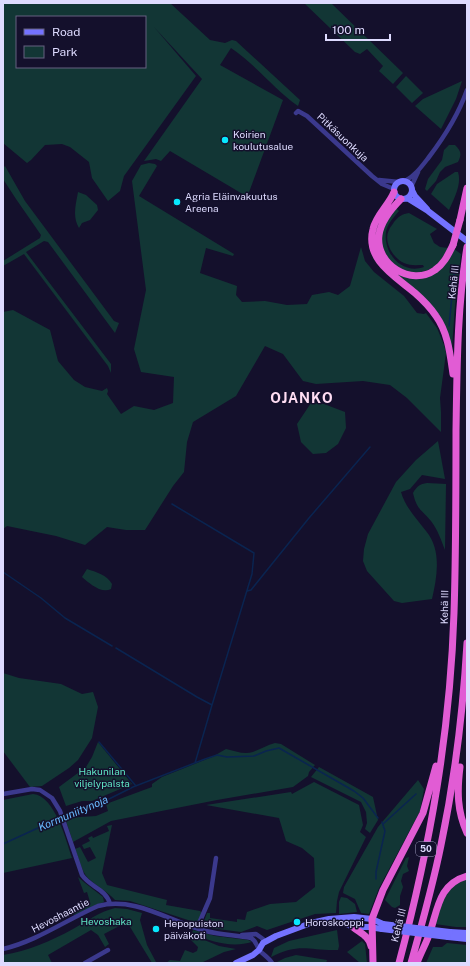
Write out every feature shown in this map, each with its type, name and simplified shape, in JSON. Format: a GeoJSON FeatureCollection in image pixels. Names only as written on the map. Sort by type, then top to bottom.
{"type":"FeatureCollection","features":[{"type":"Feature","properties":{"kind":"highway"},"geometry":{"type":"LineString","coordinates":[[404,199],[382,223],[379,234],[379,245],[382,253],[393,268],[400,272],[412,275],[423,275],[433,272],[444,261],[453,245],[467,188]]}},
{"type":"Feature","properties":{"kind":"highway"},"geometry":{"type":"LineString","coordinates":[[394,191],[375,222],[372,241],[375,253],[386,270],[424,301],[437,317],[449,347],[456,394]]}},
{"type":"Feature","properties":{"kind":"highway","name":"Kehä III"},"geometry":{"type":"LineString","coordinates":[[399,963],[427,846],[445,734],[451,669],[454,611],[456,394],[459,324],[467,247]]}},
{"type":"Feature","properties":{"kind":"highway","name":"50"},"geometry":{"type":"LineString","coordinates":[[411,963],[441,846],[459,743],[467,643]]}},
{"type":"Feature","properties":{"kind":"highway"},"geometry":{"type":"LineString","coordinates":[[373,963],[372,919],[383,890],[423,813],[436,772],[439,751],[445,734]]}},
{"type":"Feature","properties":{"kind":"highway"},"geometry":{"type":"LineString","coordinates":[[459,743],[460,760],[458,799],[461,817],[467,833]]}},
{"type":"Feature","properties":{"kind":"highway"},"geometry":{"type":"LineString","coordinates":[[417,963],[430,932],[436,908],[442,896],[451,884],[467,876]]}},
{"type":"Feature","properties":{"kind":"highway"},"geometry":{"type":"LineString","coordinates":[[353,927],[364,934],[368,939],[372,952]]}},
{"type":"Feature","properties":{"kind":"main road"},"geometry":{"type":"LineString","coordinates":[[428,211],[415,196],[410,184],[402,182],[394,191],[398,198],[404,199],[428,211],[467,241]]}},
{"type":"Feature","properties":{"kind":"main road"},"geometry":{"type":"LineString","coordinates":[[404,199],[410,195],[412,189]]}},
{"type":"Feature","properties":{"kind":"main road"},"geometry":{"type":"LineString","coordinates":[[236,963],[260,951],[263,943],[276,936],[295,928],[329,919],[354,916],[372,919],[383,926]]}},
{"type":"Feature","properties":{"kind":"main road"},"geometry":{"type":"LineString","coordinates":[[239,963],[254,957],[269,943],[288,933],[326,922],[340,921],[353,927],[383,926],[449,934],[467,939]]}},
{"type":"Feature","properties":{"kind":"main road"},"geometry":{"type":"LineString","coordinates":[[449,934],[467,933]]}},
{"type":"Feature","properties":{"kind":"street"},"geometry":{"type":"LineString","coordinates":[[379,180],[402,182],[419,170],[443,139],[455,120],[467,90]]}},
{"type":"Feature","properties":{"kind":"street","name":"Pitkäsuonkuja"},"geometry":{"type":"LineString","coordinates":[[296,114],[298,110],[307,116],[368,172],[382,184],[394,191]]}},
{"type":"Feature","properties":{"kind":"street"},"geometry":{"type":"LineString","coordinates":[[412,189],[419,170]]}},
{"type":"Feature","properties":{"kind":"street"},"geometry":{"type":"LineString","coordinates":[[3,794],[30,789],[40,790],[52,798],[60,811],[82,875],[85,880],[105,894],[110,904]]}},
{"type":"Feature","properties":{"kind":"street"},"geometry":{"type":"LineString","coordinates":[[197,928],[210,898],[216,858]]}},
{"type":"Feature","properties":{"kind":"street","name":"Hevoshaantie"},"geometry":{"type":"LineString","coordinates":[[3,949],[34,939],[98,906],[123,903],[136,905],[197,928],[253,939],[260,951],[272,963]]}},
{"type":"Feature","properties":{"kind":"street","name":"Hevoshaantie"},"geometry":{"type":"LineString","coordinates":[[241,936],[256,934],[262,939],[263,943]]}},
{"type":"Feature","properties":{"kind":"street"},"geometry":{"type":"LineString","coordinates":[[85,963],[108,950]]}},
{"type":"Feature","properties":{"kind":"green space"},"geometry":{"type":"Polygon","coordinates":[[[3,3],[170,3],[210,40],[225,43],[232,40],[236,41],[300,100],[298,106],[231,48],[220,65],[283,100],[248,195],[246,196],[170,151],[161,161],[156,159],[144,161],[202,79],[154,27],[196,76],[124,176],[120,191],[108,201],[92,178],[89,162],[70,147],[62,144],[45,145],[27,163],[3,143],[3,3]]]}},
{"type":"Feature","properties":{"kind":"green space"},"geometry":{"type":"Polygon","coordinates":[[[304,3],[331,3],[403,73],[393,84],[379,71],[383,66],[367,49],[360,54],[355,52],[304,3]]]}},
{"type":"Feature","properties":{"kind":"green space"},"geometry":{"type":"Polygon","coordinates":[[[406,76],[423,93],[412,103],[396,87],[406,76]]]}},
{"type":"Feature","properties":{"kind":"green space"},"geometry":{"type":"Polygon","coordinates":[[[462,81],[456,99],[441,129],[415,106],[423,99],[462,81]]]}},
{"type":"Feature","properties":{"kind":"green space"},"geometry":{"type":"Polygon","coordinates":[[[449,145],[455,145],[460,151],[458,162],[445,167],[427,191],[425,189],[428,179],[442,160],[444,150],[449,145]]]}},
{"type":"Feature","properties":{"kind":"green space"},"geometry":{"type":"Polygon","coordinates":[[[149,163],[157,166],[139,196],[234,254],[233,256],[206,248],[200,273],[237,286],[236,295],[242,302],[265,301],[287,305],[307,304],[312,295],[329,292],[338,295],[350,286],[361,247],[365,261],[374,272],[404,296],[417,313],[426,313],[437,328],[446,353],[440,398],[441,432],[407,398],[390,385],[363,381],[316,384],[303,381],[283,354],[265,346],[236,396],[193,422],[187,442],[184,472],[173,486],[145,530],[126,530],[107,527],[85,545],[56,536],[7,526],[3,529],[3,312],[13,310],[50,330],[58,361],[74,380],[85,387],[102,391],[107,388],[107,394],[121,414],[134,406],[154,410],[173,403],[174,377],[141,372],[134,349],[146,290],[132,181],[141,165],[149,163]]]}},
{"type":"Feature","properties":{"kind":"green space"},"geometry":{"type":"Polygon","coordinates":[[[5,166],[25,201],[114,321],[119,323],[115,333],[48,242],[44,241],[26,252],[111,364],[111,373],[108,366],[24,254],[3,266],[3,261],[40,238],[41,235],[3,179],[3,168],[5,166]]]}},
{"type":"Feature","properties":{"kind":"green space"},"geometry":{"type":"Polygon","coordinates":[[[455,172],[458,172],[459,181],[449,210],[431,194],[437,184],[455,172]]]}},
{"type":"Feature","properties":{"kind":"green space"},"geometry":{"type":"Polygon","coordinates":[[[78,192],[86,195],[97,205],[98,210],[90,220],[82,223],[79,228],[75,214],[78,192]]]}},
{"type":"Feature","properties":{"kind":"green space"},"geometry":{"type":"Polygon","coordinates":[[[396,208],[399,211],[389,223],[386,232],[386,240],[391,254],[402,265],[408,268],[416,269],[424,267],[423,265],[409,265],[400,261],[393,254],[388,244],[387,235],[389,229],[399,217],[409,213],[437,229],[430,234],[434,243],[440,247],[448,248],[440,261],[432,268],[419,272],[410,272],[394,264],[388,258],[382,242],[382,232],[396,208]]]}},
{"type":"Feature","properties":{"kind":"green space"},"geometry":{"type":"Polygon","coordinates":[[[390,209],[377,235],[394,271],[433,273],[454,249],[461,254],[452,348],[444,325],[393,273],[373,241],[378,221],[390,209]]]}},
{"type":"Feature","properties":{"kind":"green space"},"geometry":{"type":"Polygon","coordinates":[[[311,403],[324,404],[345,412],[346,428],[338,444],[326,453],[313,454],[301,442],[297,424],[311,403]]]}},
{"type":"Feature","properties":{"kind":"green space"},"geometry":{"type":"Polygon","coordinates":[[[438,441],[445,479],[422,475],[410,489],[401,492],[408,508],[431,538],[434,547],[437,573],[432,599],[402,603],[394,601],[367,571],[363,561],[364,549],[368,534],[396,482],[416,460],[438,441]]]}},
{"type":"Feature","properties":{"kind":"green space"},"geometry":{"type":"Polygon","coordinates":[[[427,483],[446,484],[445,550],[436,528],[418,506],[413,493],[419,486],[427,483]]]}},
{"type":"Feature","properties":{"kind":"green space"},"geometry":{"type":"Polygon","coordinates":[[[87,569],[107,578],[112,584],[111,589],[99,589],[82,577],[87,569]]]}},
{"type":"Feature","properties":{"kind":"green space"},"geometry":{"type":"Polygon","coordinates":[[[3,673],[19,678],[61,684],[82,694],[93,692],[98,707],[92,738],[78,760],[69,768],[42,786],[30,787],[3,751],[3,673]]]}},
{"type":"Feature","properties":{"kind":"green space","name":"Hakunilan viljelypalsta"},"geometry":{"type":"Polygon","coordinates":[[[98,742],[132,784],[92,801],[82,801],[66,806],[59,787],[86,767],[98,742]]]}},
{"type":"Feature","properties":{"kind":"green space"},"geometry":{"type":"Polygon","coordinates":[[[275,743],[281,744],[315,765],[309,772],[308,776],[293,787],[111,821],[73,842],[65,818],[96,816],[108,811],[106,804],[152,787],[152,784],[162,777],[212,757],[226,749],[250,753],[275,743]]]}},
{"type":"Feature","properties":{"kind":"green space"},"geometry":{"type":"Polygon","coordinates":[[[319,767],[373,797],[378,820],[370,833],[365,829],[367,823],[366,812],[361,802],[311,777],[319,767]]]}},
{"type":"Feature","properties":{"kind":"green space"},"geometry":{"type":"Polygon","coordinates":[[[418,780],[424,789],[420,811],[379,888],[369,914],[361,913],[355,899],[343,893],[344,887],[378,827],[418,780]]]}},
{"type":"Feature","properties":{"kind":"green space"},"geometry":{"type":"Polygon","coordinates":[[[314,782],[359,805],[363,825],[360,832],[366,837],[339,892],[336,913],[315,914],[267,930],[257,926],[241,932],[202,927],[207,913],[210,913],[210,918],[237,922],[237,919],[245,920],[247,912],[270,904],[296,902],[315,887],[314,858],[302,848],[286,841],[279,818],[206,805],[291,792],[292,794],[314,782]]]}},
{"type":"Feature","properties":{"kind":"green space"},"geometry":{"type":"Polygon","coordinates":[[[33,794],[48,802],[53,810],[63,830],[72,858],[3,873],[3,800],[33,794]]]}},
{"type":"Feature","properties":{"kind":"green space"},"geometry":{"type":"Polygon","coordinates":[[[112,825],[102,873],[107,885],[167,900],[166,905],[200,911],[202,913],[197,923],[130,901],[115,900],[88,878],[82,868],[75,849],[80,847],[88,862],[96,858],[90,847],[84,849],[82,845],[90,841],[88,838],[92,836],[93,838],[109,831],[107,826],[112,825]]]}},
{"type":"Feature","properties":{"kind":"green space"},"geometry":{"type":"Polygon","coordinates":[[[409,857],[407,866],[409,871],[403,874],[401,881],[403,887],[400,896],[400,905],[395,908],[385,900],[406,858],[409,857]]]}},
{"type":"Feature","properties":{"kind":"green space"},"geometry":{"type":"Polygon","coordinates":[[[78,877],[103,897],[104,902],[74,915],[70,909],[90,902],[87,892],[84,893],[78,877]]]}},
{"type":"Feature","properties":{"kind":"green space"},"geometry":{"type":"Polygon","coordinates":[[[467,878],[467,927],[435,924],[442,900],[453,886],[467,878]]]}},
{"type":"Feature","properties":{"kind":"green space"},"geometry":{"type":"Polygon","coordinates":[[[341,897],[347,898],[355,904],[357,912],[339,914],[339,902],[341,897]]]}},
{"type":"Feature","properties":{"kind":"green space","name":"Hevoshaka"},"geometry":{"type":"Polygon","coordinates":[[[115,908],[127,909],[142,913],[140,920],[147,945],[156,962],[160,963],[152,963],[127,922],[104,934],[109,944],[105,947],[98,935],[91,930],[48,955],[52,963],[3,963],[3,955],[21,951],[48,941],[73,929],[98,914],[115,908]]]}},
{"type":"Feature","properties":{"kind":"green space"},"geometry":{"type":"Polygon","coordinates":[[[193,930],[215,936],[248,940],[252,942],[244,944],[222,943],[192,933],[193,930]]]}},
{"type":"Feature","properties":{"kind":"green space"},"geometry":{"type":"Polygon","coordinates":[[[337,930],[338,950],[297,948],[281,952],[271,957],[274,948],[289,941],[337,930]]]}},
{"type":"Feature","properties":{"kind":"green space"},"geometry":{"type":"Polygon","coordinates":[[[192,935],[219,946],[236,949],[224,952],[201,963],[166,963],[170,960],[180,961],[185,950],[193,953],[197,951],[198,947],[190,939],[192,935]]]}},
{"type":"Feature","properties":{"kind":"green space"},"geometry":{"type":"Polygon","coordinates":[[[362,941],[365,944],[367,963],[360,963],[347,952],[362,941]]]}},
{"type":"Feature","properties":{"kind":"green space"},"geometry":{"type":"Polygon","coordinates":[[[447,943],[467,945],[467,963],[426,963],[433,947],[442,947],[447,943]]]}},
{"type":"Feature","properties":{"kind":"green space"},"geometry":{"type":"Polygon","coordinates":[[[296,955],[327,960],[326,963],[275,963],[296,955]]]}},
{"type":"Feature","properties":{"kind":"waterway"},"geometry":{"type":"LineString","coordinates":[[449,326],[455,265]]}},
{"type":"Feature","properties":{"kind":"waterway"},"geometry":{"type":"LineString","coordinates":[[247,591],[251,590],[309,518],[370,447]]}},
{"type":"Feature","properties":{"kind":"waterway"},"geometry":{"type":"LineString","coordinates":[[172,504],[254,553],[252,574],[212,705]]}},
{"type":"Feature","properties":{"kind":"waterway"},"geometry":{"type":"LineString","coordinates":[[3,572],[41,598],[65,618],[112,646]]}},
{"type":"Feature","properties":{"kind":"waterway"},"geometry":{"type":"LineString","coordinates":[[116,648],[212,705],[195,763]]}},
{"type":"Feature","properties":{"kind":"waterway"},"geometry":{"type":"LineString","coordinates":[[99,742],[136,786]]}},
{"type":"Feature","properties":{"kind":"waterway","name":"Kormuniitynoja"},"geometry":{"type":"LineString","coordinates":[[3,844],[86,807],[105,801],[133,787],[205,759],[217,755],[227,757],[254,756],[279,748],[354,791],[363,798],[378,818]]}},
{"type":"Feature","properties":{"kind":"waterway"},"geometry":{"type":"LineString","coordinates":[[383,824],[416,794]]}},
{"type":"Feature","properties":{"kind":"waterway"},"geometry":{"type":"LineString","coordinates":[[376,879],[376,872],[385,831],[382,822]]}},
{"type":"Feature","properties":{"kind":"place","name":"Koirien koulutusalue"},"geometry":{"type":"Point","coordinates":[225,140]}},
{"type":"Feature","properties":{"kind":"place","name":"Agria Eläinvakuutus Areena"},"geometry":{"type":"Point","coordinates":[177,202]}},
{"type":"Feature","properties":{"kind":"place","name":"Horoskooppi"},"geometry":{"type":"Point","coordinates":[297,922]}},
{"type":"Feature","properties":{"kind":"place","name":"Hepopuiston päiväkoti"},"geometry":{"type":"Point","coordinates":[156,929]}},
{"type":"Feature","properties":{"kind":"district","name":"OJANKO"},"geometry":{"type":"Point","coordinates":[302,398]}}]}
